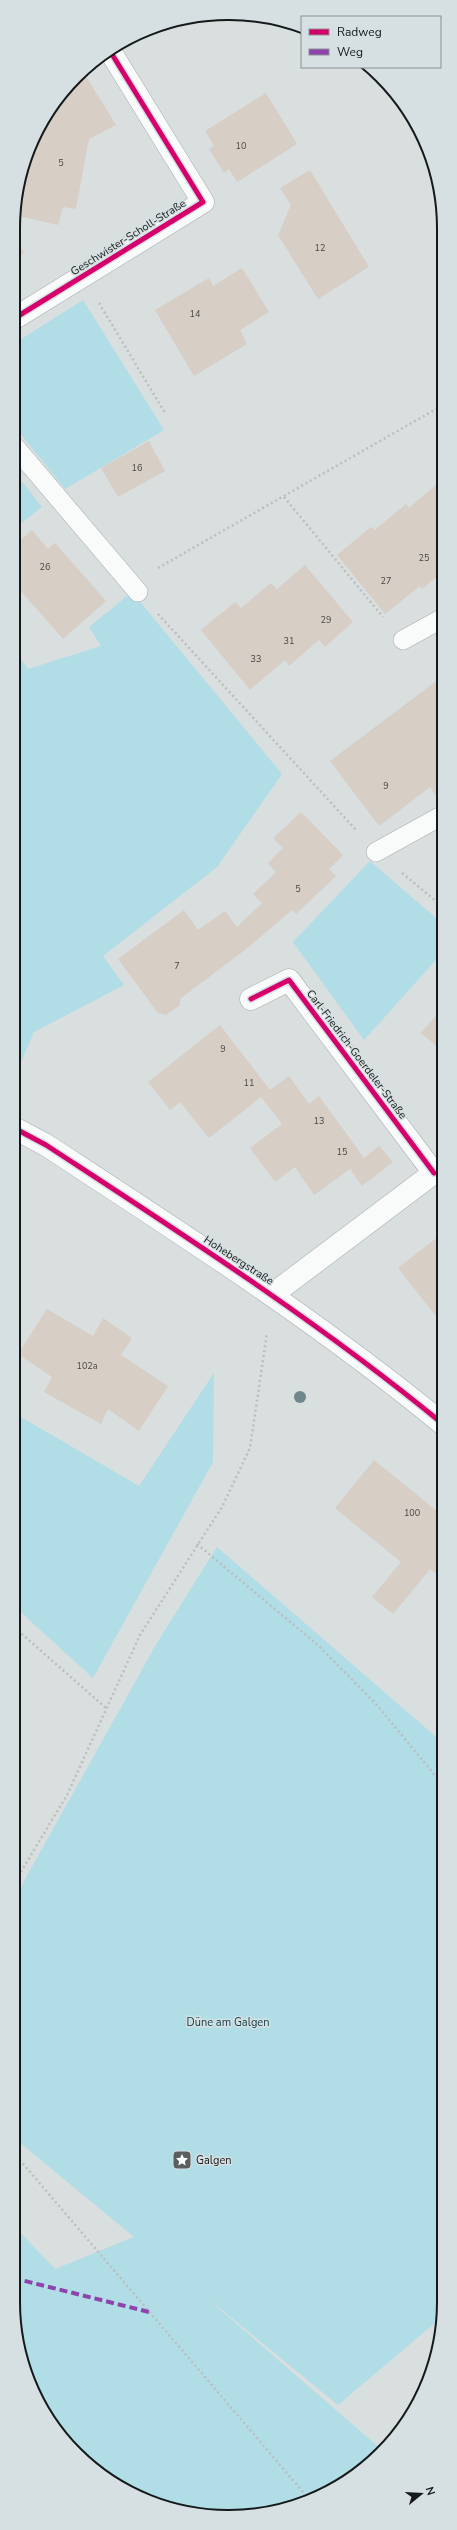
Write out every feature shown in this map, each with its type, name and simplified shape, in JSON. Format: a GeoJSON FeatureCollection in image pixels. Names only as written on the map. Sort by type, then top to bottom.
{"type":"FeatureCollection","features":[{"type":"Feature","properties":{"kind":"street","name":"Geschwister-Scholl-Straße"},"geometry":{"type":"LineString","coordinates":[[20,315],[203,202],[113,55]]}},
{"type":"Feature","properties":{"kind":"street","name":"Carl-Friedrich-Goerdeler-Straße"},"geometry":{"type":"LineString","coordinates":[[251,999],[289,980],[437,1167]]}},
{"type":"Feature","properties":{"kind":"street","name":"Hohebergstraße"},"geometry":{"type":"LineString","coordinates":[[20,1131],[46,1145],[273,1294],[389,1380],[437,1419]]}},
{"type":"Feature","properties":{"kind":"street","name":"Carl-Friedrich-Goerdeler-Straße"},"geometry":{"type":"LineString","coordinates":[[273,1294],[437,1171]]}},
{"type":"Feature","properties":{"kind":"lane"},"geometry":{"type":"LineString","coordinates":[[20,453],[135,587]]}},
{"type":"Feature","properties":{"kind":"lane"},"geometry":{"type":"LineString","coordinates":[[403,640],[437,621]]}},
{"type":"Feature","properties":{"kind":"lane"},"geometry":{"type":"LineString","coordinates":[[376,852],[437,818]]}},
{"type":"Feature","properties":{"kind":"path"},"geometry":{"type":"LineString","coordinates":[[84,276],[165,413]]}},
{"type":"Feature","properties":{"kind":"path"},"geometry":{"type":"LineString","coordinates":[[437,408],[284,497],[135,587],[376,852],[437,902]]}},
{"type":"Feature","properties":{"kind":"path"},"geometry":{"type":"LineString","coordinates":[[284,497],[403,640]]}},
{"type":"Feature","properties":{"kind":"path"},"geometry":{"type":"LineString","coordinates":[[20,1873],[67,1795],[140,1635],[222,1507],[250,1448],[273,1294]]}},
{"type":"Feature","properties":{"kind":"path"},"geometry":{"type":"LineString","coordinates":[[197,1544],[319,1646],[376,1704],[437,1779]]}},
{"type":"Feature","properties":{"kind":"path"},"geometry":{"type":"LineString","coordinates":[[20,1632],[107,1709]]}},
{"type":"Feature","properties":{"kind":"path"},"geometry":{"type":"LineString","coordinates":[[20,2160],[306,2495]]}},
{"type":"Feature","properties":{"kind":"green space"},"geometry":{"type":"Polygon","coordinates":[[[83,300],[164,430],[65,489],[20,433],[20,340],[83,300]]]}},
{"type":"Feature","properties":{"kind":"green space"},"geometry":{"type":"Polygon","coordinates":[[[20,479],[42,507],[20,524],[20,479]]]}},
{"type":"Feature","properties":{"kind":"green space"},"geometry":{"type":"Polygon","coordinates":[[[132,592],[282,774],[217,867],[103,956],[124,985],[34,1032],[20,1065],[20,658],[28,669],[101,646],[89,627],[132,592]]]}},
{"type":"Feature","properties":{"kind":"green space"},"geometry":{"type":"Polygon","coordinates":[[[370,861],[437,919],[437,959],[364,1040],[293,942],[370,861]]]}},
{"type":"Feature","properties":{"kind":"green space"},"geometry":{"type":"Polygon","coordinates":[[[214,1373],[213,1462],[93,1678],[20,1611],[20,1417],[139,1486],[214,1373]]]}},
{"type":"Feature","properties":{"kind":"green space","name":"Düne am Galgen"},"geometry":{"type":"Polygon","coordinates":[[[217,1547],[437,1738],[436,2322],[338,2405],[200,2292],[378,2447],[344,2475],[321,2488],[296,2499],[282,2503],[242,2510],[215,2510],[188,2506],[161,2499],[124,2482],[91,2458],[63,2428],[48,2406],[42,2394],[31,2369],[27,2355],[20,2315],[20,2232],[55,2269],[134,2237],[20,2143],[20,1891],[24,1881],[157,1643],[217,1547]]]}},
{"type":"Feature","properties":{"kind":"building"},"geometry":{"type":"Polygon","coordinates":[[[86,76],[116,125],[89,139],[76,209],[63,207],[58,225],[20,216],[24,188],[31,161],[48,124],[63,102],[86,76]]]}},
{"type":"Feature","properties":{"kind":"building"},"geometry":{"type":"Polygon","coordinates":[[[266,93],[297,144],[237,182],[229,169],[224,173],[209,149],[214,146],[205,131],[266,93]]]}},
{"type":"Feature","properties":{"kind":"building"},"geometry":{"type":"Polygon","coordinates":[[[310,170],[369,267],[318,299],[278,235],[291,205],[280,188],[310,170]]]}},
{"type":"Feature","properties":{"kind":"building"},"geometry":{"type":"Polygon","coordinates":[[[20,246],[24,253],[20,256],[20,246]]]}},
{"type":"Feature","properties":{"kind":"building"},"geometry":{"type":"Polygon","coordinates":[[[242,268],[269,312],[240,330],[247,344],[194,376],[155,310],[209,278],[213,286],[242,268]]]}},
{"type":"Feature","properties":{"kind":"building"},"geometry":{"type":"Polygon","coordinates":[[[149,441],[165,471],[118,497],[101,468],[149,441]]]}},
{"type":"Feature","properties":{"kind":"building"},"geometry":{"type":"Polygon","coordinates":[[[437,484],[437,577],[422,589],[420,586],[385,614],[337,555],[371,527],[375,530],[406,504],[409,508],[437,484]]]}},
{"type":"Feature","properties":{"kind":"building"},"geometry":{"type":"Polygon","coordinates":[[[32,530],[48,549],[55,543],[106,601],[63,639],[20,590],[20,541],[32,530]]]}},
{"type":"Feature","properties":{"kind":"building"},"geometry":{"type":"Polygon","coordinates":[[[305,565],[353,622],[325,647],[319,640],[289,666],[285,660],[250,690],[201,630],[235,602],[241,608],[271,583],[277,589],[305,565]]]}},
{"type":"Feature","properties":{"kind":"building"},"geometry":{"type":"Polygon","coordinates":[[[437,681],[436,796],[430,787],[379,826],[330,761],[437,681]]]}},
{"type":"Feature","properties":{"kind":"building"},"geometry":{"type":"Polygon","coordinates":[[[301,812],[343,855],[329,869],[336,876],[296,914],[292,910],[250,946],[180,999],[180,1005],[166,1015],[158,1013],[118,959],[184,910],[198,930],[225,911],[237,927],[262,903],[253,894],[276,872],[268,863],[283,848],[273,838],[301,812]]]}},
{"type":"Feature","properties":{"kind":"building"},"geometry":{"type":"Polygon","coordinates":[[[437,1015],[437,1047],[421,1033],[437,1015]]]}},
{"type":"Feature","properties":{"kind":"building"},"geometry":{"type":"Polygon","coordinates":[[[220,1025],[270,1090],[289,1076],[309,1104],[319,1096],[364,1158],[379,1146],[393,1162],[362,1186],[350,1169],[314,1195],[295,1167],[275,1182],[250,1148],[282,1124],[261,1097],[209,1138],[180,1102],[170,1110],[148,1082],[220,1025]]]}},
{"type":"Feature","properties":{"kind":"building"},"geometry":{"type":"Polygon","coordinates":[[[437,1238],[437,1318],[398,1268],[437,1238]]]}},
{"type":"Feature","properties":{"kind":"building"},"geometry":{"type":"Polygon","coordinates":[[[47,1309],[93,1336],[103,1318],[132,1338],[121,1355],[168,1386],[139,1431],[108,1409],[101,1424],[44,1392],[52,1377],[20,1355],[20,1351],[47,1309]]]}},
{"type":"Feature","properties":{"kind":"building"},"geometry":{"type":"Polygon","coordinates":[[[374,1460],[437,1511],[437,1574],[430,1569],[393,1614],[372,1597],[401,1562],[335,1508],[374,1460]]]}},
{"type":"Feature","properties":{"kind":"marked path"},"geometry":{"type":"LineString","coordinates":[[20,2280],[149,2312]]}},
{"type":"Feature","properties":{"kind":"cycle path"},"geometry":{"type":"LineString","coordinates":[[20,315],[203,202],[113,55]]}},
{"type":"Feature","properties":{"kind":"cycle path"},"geometry":{"type":"LineString","coordinates":[[251,999],[289,980],[434,1173]]}},
{"type":"Feature","properties":{"kind":"cycle path"},"geometry":{"type":"LineString","coordinates":[[20,1131],[46,1145],[249,1279],[347,1349],[437,1419]]}},
{"type":"Feature","properties":{"kind":"place","name":"Galgen"},"geometry":{"type":"Point","coordinates":[182,2160]}}]}
